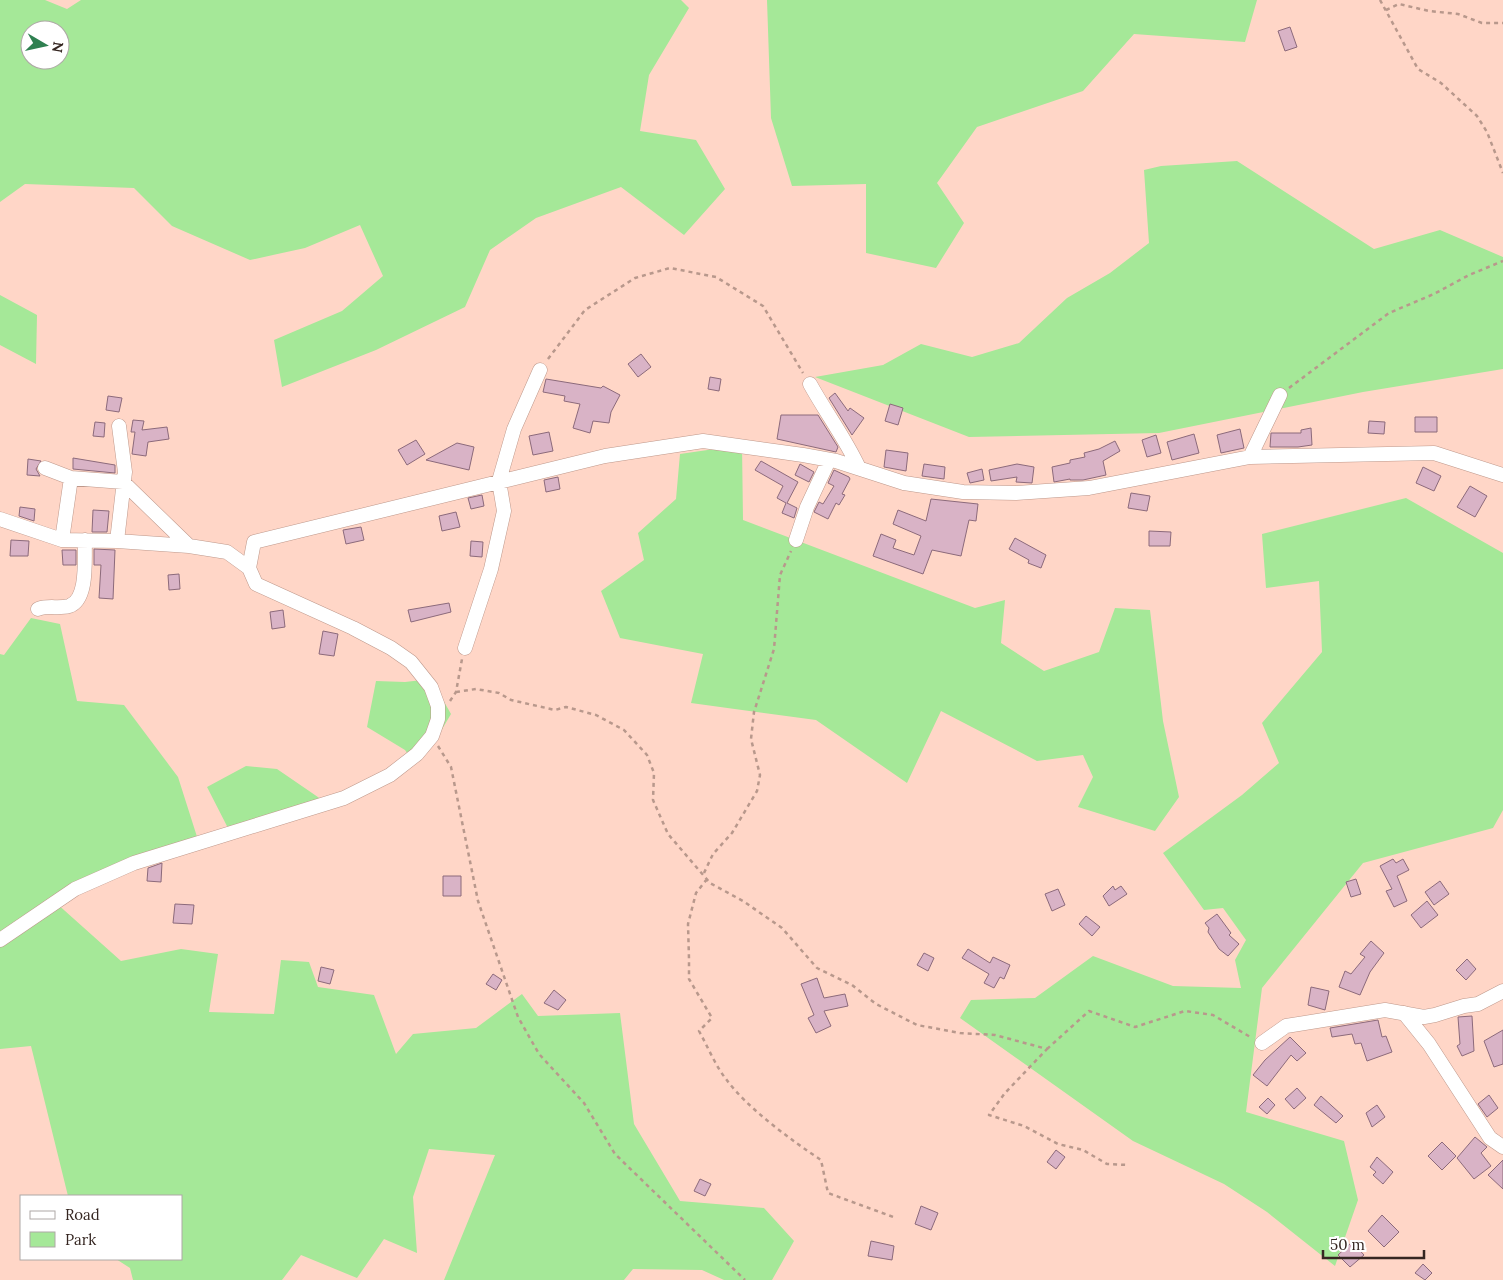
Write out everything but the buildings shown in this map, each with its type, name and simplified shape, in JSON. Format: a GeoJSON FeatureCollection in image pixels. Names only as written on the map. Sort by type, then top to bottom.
{"type":"FeatureCollection","features":[{"type":"Feature","properties":{"kind":"street"},"geometry":{"type":"LineString","coordinates":[[464,648],[491,570],[504,511],[499,481],[514,429],[540,370]]}},
{"type":"Feature","properties":{"kind":"street"},"geometry":{"type":"LineString","coordinates":[[810,384],[830,422],[844,438],[859,468]]}},
{"type":"Feature","properties":{"kind":"street"},"geometry":{"type":"LineString","coordinates":[[1250,457],[1280,394]]}},
{"type":"Feature","properties":{"kind":"street"},"geometry":{"type":"LineString","coordinates":[[117,541],[125,459],[119,426]]}},
{"type":"Feature","properties":{"kind":"street"},"geometry":{"type":"LineString","coordinates":[[249,568],[254,542],[605,456],[703,441],[829,460],[920,487],[964,492],[1016,493],[1089,488],[1250,457],[1434,453],[1503,475]]}},
{"type":"Feature","properties":{"kind":"street"},"geometry":{"type":"LineString","coordinates":[[796,540],[807,507],[829,460]]}},
{"type":"Feature","properties":{"kind":"street"},"geometry":{"type":"LineString","coordinates":[[45,468],[71,478],[123,482],[189,546]]}},
{"type":"Feature","properties":{"kind":"street"},"geometry":{"type":"LineString","coordinates":[[62,540],[71,478]]}},
{"type":"Feature","properties":{"kind":"street"},"geometry":{"type":"LineString","coordinates":[[0,519],[62,540],[117,541],[189,546],[228,552],[249,568],[256,584],[353,628],[391,648],[411,662],[430,687],[438,706],[438,719],[432,736],[417,754],[390,775],[344,798],[134,863],[75,890],[0,940]]}},
{"type":"Feature","properties":{"kind":"street"},"geometry":{"type":"LineString","coordinates":[[38,609],[48,605],[60,607],[72,605],[79,597],[83,585],[85,540]]}},
{"type":"Feature","properties":{"kind":"street"},"geometry":{"type":"LineString","coordinates":[[1262,1043],[1286,1026],[1377,1011],[1424,1017],[1478,1004],[1503,991]]}},
{"type":"Feature","properties":{"kind":"street"},"geometry":{"type":"LineString","coordinates":[[1404,1013],[1429,1044],[1490,1138],[1503,1147]]}},
{"type":"Feature","properties":{"kind":"path"},"geometry":{"type":"LineString","coordinates":[[1380,0],[1418,69],[1441,83],[1477,116],[1487,132],[1503,173]]}},
{"type":"Feature","properties":{"kind":"path"},"geometry":{"type":"LineString","coordinates":[[1386,10],[1399,4],[1429,11],[1458,14],[1482,23],[1503,23]]}},
{"type":"Feature","properties":{"kind":"path"},"geometry":{"type":"LineString","coordinates":[[1280,394],[1389,313],[1503,261]]}},
{"type":"Feature","properties":{"kind":"path"},"geometry":{"type":"LineString","coordinates":[[540,370],[585,310],[635,278],[670,268],[716,277],[763,306],[810,384]]}},
{"type":"Feature","properties":{"kind":"path"},"geometry":{"type":"LineString","coordinates":[[704,873],[713,854],[732,833],[757,791],[760,775],[751,740],[754,712],[774,649],[780,576],[796,540]]}},
{"type":"Feature","properties":{"kind":"path"},"geometry":{"type":"LineString","coordinates":[[438,719],[456,692],[464,648]]}},
{"type":"Feature","properties":{"kind":"path"},"geometry":{"type":"LineString","coordinates":[[456,692],[476,689],[498,693],[511,700],[555,710],[566,707],[596,715],[624,730],[647,755],[654,773],[653,800],[668,834],[704,873],[710,883],[743,901],[782,928],[817,968],[852,985],[876,1004],[917,1025],[960,1032],[995,1034],[1047,1049]]}},
{"type":"Feature","properties":{"kind":"path"},"geometry":{"type":"LineString","coordinates":[[432,736],[451,767],[478,901],[518,1018],[539,1054],[584,1102],[615,1154],[745,1280]]}},
{"type":"Feature","properties":{"kind":"path"},"geometry":{"type":"LineString","coordinates":[[707,879],[696,893],[688,924],[690,979],[712,1018],[699,1031],[726,1079],[755,1109],[798,1145],[821,1160],[828,1193],[896,1218]]}},
{"type":"Feature","properties":{"kind":"path"},"geometry":{"type":"LineString","coordinates":[[1129,1165],[1107,1164],[1083,1150],[1058,1144],[1024,1126],[989,1114],[1047,1049],[1090,1011],[1135,1027],[1184,1011],[1213,1015],[1262,1043]]}},
{"type":"Feature","properties":{"kind":"green space"},"geometry":{"type":"Polygon","coordinates":[[[0,0],[45,0],[67,9],[81,0],[681,0],[689,8],[649,75],[640,131],[696,140],[725,189],[684,235],[621,187],[536,218],[490,250],[465,307],[376,350],[282,387],[274,340],[342,311],[383,276],[360,225],[305,248],[250,260],[172,226],[134,188],[25,184],[0,202],[0,0]]]}},
{"type":"Feature","properties":{"kind":"green space"},"geometry":{"type":"Polygon","coordinates":[[[767,0],[1257,0],[1245,42],[1134,34],[1083,91],[977,127],[937,183],[964,223],[936,268],[866,253],[866,184],[792,186],[771,118],[767,0]]]}},
{"type":"Feature","properties":{"kind":"green space"},"geometry":{"type":"Polygon","coordinates":[[[1237,161],[1374,249],[1440,230],[1503,257],[1503,369],[1363,392],[1159,433],[969,437],[815,377],[883,365],[921,344],[972,357],[1019,343],[1067,298],[1110,273],[1149,243],[1144,170],[1161,166],[1237,161]]]}},
{"type":"Feature","properties":{"kind":"green space"},"geometry":{"type":"Polygon","coordinates":[[[0,295],[37,315],[36,364],[0,345],[0,295]]]}},
{"type":"Feature","properties":{"kind":"green space"},"geometry":{"type":"Polygon","coordinates":[[[742,445],[743,520],[975,608],[1005,600],[1001,643],[1044,671],[1099,652],[1115,608],[1150,610],[1163,721],[1179,797],[1155,831],[1078,807],[1093,777],[1083,755],[1037,761],[941,711],[907,783],[816,720],[691,703],[703,654],[620,638],[601,591],[644,560],[638,533],[676,499],[680,454],[742,445]]]}},
{"type":"Feature","properties":{"kind":"green space"},"geometry":{"type":"Polygon","coordinates":[[[1406,498],[1503,553],[1503,810],[1493,828],[1363,863],[1262,988],[1246,1112],[1344,1141],[1358,1200],[1335,1266],[1267,1212],[1224,1184],[1133,1141],[960,1018],[971,1000],[1035,998],[1093,956],[1173,986],[1241,988],[1235,960],[1246,940],[1223,908],[1204,910],[1163,853],[1242,795],[1279,763],[1262,723],[1322,652],[1319,581],[1266,588],[1262,534],[1406,498]]]}},
{"type":"Feature","properties":{"kind":"green space"},"geometry":{"type":"Polygon","coordinates":[[[31,618],[60,624],[77,701],[124,705],[178,777],[199,843],[55,902],[121,961],[181,949],[218,954],[209,1012],[274,1014],[281,960],[309,962],[318,987],[374,995],[396,1054],[413,1034],[476,1028],[522,994],[538,1016],[620,1013],[634,1124],[680,1201],[764,1208],[794,1241],[772,1280],[724,1280],[702,1270],[633,1269],[624,1280],[444,1280],[495,1155],[429,1149],[413,1197],[417,1253],[384,1239],[357,1278],[301,1255],[282,1280],[133,1280],[130,1268],[118,1260],[182,1260],[182,1195],[68,1195],[31,1046],[0,1049],[0,654],[4,655],[31,618]]]}},
{"type":"Feature","properties":{"kind":"green space"},"geometry":{"type":"Polygon","coordinates":[[[431,679],[451,714],[438,736],[414,763],[405,750],[367,727],[376,681],[405,682],[431,679]]]}},
{"type":"Feature","properties":{"kind":"green space"},"geometry":{"type":"Polygon","coordinates":[[[246,766],[277,769],[331,806],[230,832],[207,787],[246,766]]]}}]}
